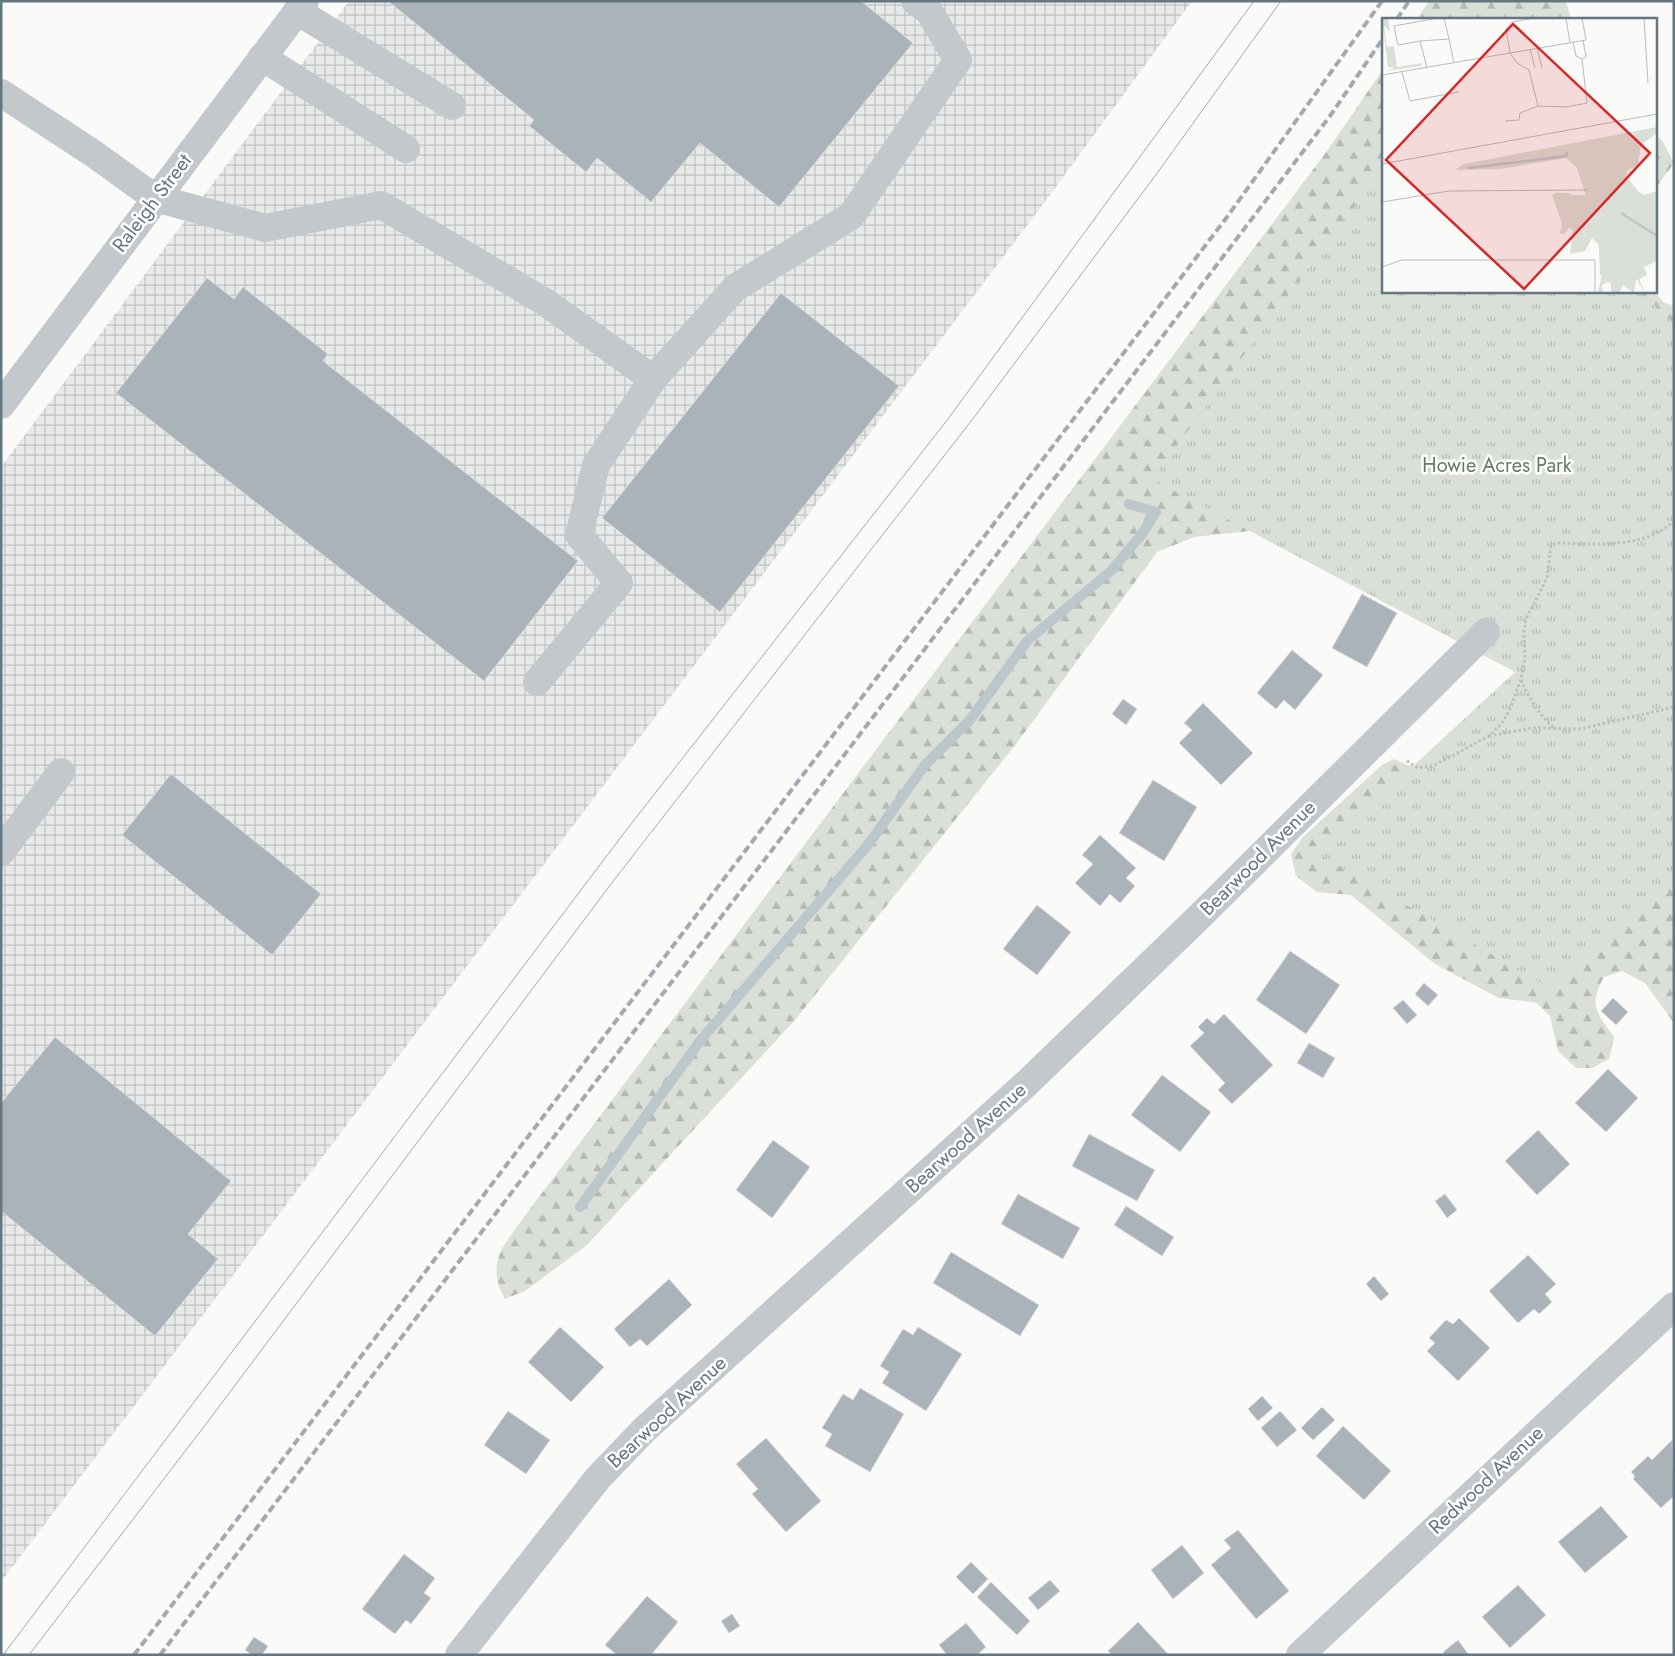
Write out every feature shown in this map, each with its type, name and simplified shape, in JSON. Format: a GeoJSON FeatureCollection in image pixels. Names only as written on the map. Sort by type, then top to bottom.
{"type":"FeatureCollection","features":[{"type":"Feature","properties":{"kind":"street"},"geometry":{"type":"LineString","coordinates":[[537,682],[619,583],[580,535],[596,464],[653,379],[735,288],[851,216],[958,60],[929,11],[915,1]]}},
{"type":"Feature","properties":{"kind":"street"},"geometry":{"type":"LineString","coordinates":[[301,6],[452,106]]}},
{"type":"Feature","properties":{"kind":"street","name":"Raleigh Street"},"geometry":{"type":"LineString","coordinates":[[1,405],[301,6]]}},
{"type":"Feature","properties":{"kind":"street"},"geometry":{"type":"LineString","coordinates":[[262,57],[406,149]]}},
{"type":"Feature","properties":{"kind":"street"},"geometry":{"type":"LineString","coordinates":[[1,93],[94,154],[155,198],[266,228],[382,205],[545,302],[653,379]]}},
{"type":"Feature","properties":{"kind":"street","name":"Bearwood Avenue"},"geometry":{"type":"LineString","coordinates":[[458,1655],[592,1484],[644,1430],[1034,1076],[1197,919],[1486,632]]}},
{"type":"Feature","properties":{"kind":"street"},"geometry":{"type":"LineString","coordinates":[[1,852],[61,772]]}},
{"type":"Feature","properties":{"kind":"street","name":"Redwood Avenue"},"geometry":{"type":"LineString","coordinates":[[1300,1655],[1674,1306]]}},
{"type":"Feature","properties":{"kind":"path"},"geometry":{"type":"LineString","coordinates":[[1407,761],[1418,768],[1433,766],[1488,736],[1502,723],[1521,679],[1525,658],[1524,631],[1526,619],[1547,578],[1551,545],[1559,543],[1622,542],[1651,536],[1674,521]]}},
{"type":"Feature","properties":{"kind":"path"},"geometry":{"type":"LineString","coordinates":[[1521,679],[1529,698],[1542,717],[1554,728]]}},
{"type":"Feature","properties":{"kind":"path"},"geometry":{"type":"LineString","coordinates":[[1488,736],[1533,728],[1581,729],[1674,707]]}},
{"type":"Feature","properties":{"kind":"shaded area"},"geometry":{"type":"Polygon","coordinates":[[[349,1],[1192,1],[1050,195],[1,1582],[1,467],[349,1]]]}},
{"type":"Feature","properties":{"kind":"green space"},"geometry":{"type":"Polygon","coordinates":[[[1429,1],[1566,1],[1571,18],[1418,18],[1429,1]]]}},
{"type":"Feature","properties":{"kind":"green space"},"geometry":{"type":"Polygon","coordinates":[[[1382,71],[1382,292],[1655,292],[1663,302],[1674,306],[1674,508],[1318,545],[1250,531],[1194,537],[1157,552],[1016,744],[795,1020],[587,1245],[525,1291],[505,1299],[499,1285],[497,1262],[501,1251],[514,1231],[1327,151],[1382,71]]]}},
{"type":"Feature","properties":{"kind":"green space"},"geometry":{"type":"Polygon","coordinates":[[[1658,137],[1662,140],[1674,163],[1658,185],[1658,137]]]}},
{"type":"Feature","properties":{"kind":"green space","name":"Howie Acres Park"},"geometry":{"type":"Polygon","coordinates":[[[1382,169],[1382,292],[1639,292],[1674,323],[1674,872],[1550,988],[1318,854],[1515,672],[1152,479],[1382,169]]]}},
{"type":"Feature","properties":{"kind":"green space"},"geometry":{"type":"Polygon","coordinates":[[[1674,720],[1674,1023],[1645,983],[1622,971],[1604,977],[1596,995],[1597,1009],[1603,1022],[1614,1037],[1609,1059],[1592,1068],[1576,1068],[1558,1051],[1550,1016],[1537,1003],[1499,998],[1435,964],[1351,895],[1317,892],[1296,876],[1291,854],[1303,837],[1382,765],[1394,759],[1407,765],[1429,769],[1674,720]]]}},
{"type":"Feature","properties":{"kind":"building"},"geometry":{"type":"Polygon","coordinates":[[[388,1],[861,1],[913,43],[779,207],[700,143],[651,202],[597,158],[586,172],[529,126],[534,120],[388,1]]]}},
{"type":"Feature","properties":{"kind":"building"},"geometry":{"type":"Polygon","coordinates":[[[207,278],[234,299],[243,287],[328,354],[323,361],[578,561],[484,681],[116,393],[207,278]]]}},
{"type":"Feature","properties":{"kind":"building"},"geometry":{"type":"Polygon","coordinates":[[[781,293],[899,386],[720,612],[602,518],[781,293]]]}},
{"type":"Feature","properties":{"kind":"building"},"geometry":{"type":"Polygon","coordinates":[[[1362,594],[1397,613],[1367,667],[1332,648],[1362,594]]]}},
{"type":"Feature","properties":{"kind":"building"},"geometry":{"type":"Polygon","coordinates":[[[1292,650],[1323,675],[1295,710],[1284,700],[1276,709],[1257,693],[1292,650]]]}},
{"type":"Feature","properties":{"kind":"building"},"geometry":{"type":"Polygon","coordinates":[[[1123,699],[1137,709],[1126,725],[1112,714],[1123,699]]]}},
{"type":"Feature","properties":{"kind":"building"},"geometry":{"type":"Polygon","coordinates":[[[1203,703],[1253,753],[1221,785],[1179,743],[1192,730],[1184,723],[1203,703]]]}},
{"type":"Feature","properties":{"kind":"building"},"geometry":{"type":"Polygon","coordinates":[[[171,774],[321,894],[272,955],[122,835],[171,774]]]}},
{"type":"Feature","properties":{"kind":"building"},"geometry":{"type":"Polygon","coordinates":[[[1153,780],[1197,807],[1164,861],[1119,833],[1153,780]]]}},
{"type":"Feature","properties":{"kind":"building"},"geometry":{"type":"Polygon","coordinates":[[[1100,835],[1136,868],[1126,878],[1135,886],[1120,903],[1110,894],[1100,906],[1075,883],[1093,864],[1082,855],[1100,835]]]}},
{"type":"Feature","properties":{"kind":"building"},"geometry":{"type":"Polygon","coordinates":[[[1037,905],[1071,932],[1037,975],[1003,949],[1037,905]]]}},
{"type":"Feature","properties":{"kind":"building"},"geometry":{"type":"Polygon","coordinates":[[[1290,951],[1340,985],[1306,1034],[1256,1000],[1290,951]]]}},
{"type":"Feature","properties":{"kind":"building"},"geometry":{"type":"Polygon","coordinates":[[[1424,983],[1438,995],[1428,1006],[1415,994],[1424,983]]]}},
{"type":"Feature","properties":{"kind":"building"},"geometry":{"type":"Polygon","coordinates":[[[1613,998],[1628,1012],[1616,1025],[1601,1011],[1613,998]]]}},
{"type":"Feature","properties":{"kind":"building"},"geometry":{"type":"Polygon","coordinates":[[[1403,1000],[1417,1015],[1407,1024],[1393,1008],[1403,1000]]]}},
{"type":"Feature","properties":{"kind":"building"},"geometry":{"type":"Polygon","coordinates":[[[1224,1014],[1273,1065],[1232,1104],[1218,1090],[1225,1083],[1190,1046],[1204,1033],[1198,1027],[1207,1018],[1214,1024],[1224,1014]]]}},
{"type":"Feature","properties":{"kind":"building"},"geometry":{"type":"Polygon","coordinates":[[[55,1037],[231,1181],[188,1234],[218,1259],[155,1336],[1,1211],[1,1103],[55,1037]]]}},
{"type":"Feature","properties":{"kind":"building"},"geometry":{"type":"Polygon","coordinates":[[[1309,1043],[1335,1058],[1323,1078],[1297,1063],[1309,1043]]]}},
{"type":"Feature","properties":{"kind":"building"},"geometry":{"type":"Polygon","coordinates":[[[1608,1069],[1638,1098],[1606,1132],[1575,1103],[1608,1069]]]}},
{"type":"Feature","properties":{"kind":"building"},"geometry":{"type":"Polygon","coordinates":[[[1162,1075],[1211,1112],[1180,1152],[1131,1115],[1162,1075]]]}},
{"type":"Feature","properties":{"kind":"building"},"geometry":{"type":"Polygon","coordinates":[[[1538,1130],[1570,1164],[1537,1195],[1505,1161],[1538,1130]]]}},
{"type":"Feature","properties":{"kind":"building"},"geometry":{"type":"Polygon","coordinates":[[[1089,1134],[1155,1170],[1137,1201],[1072,1166],[1089,1134]]]}},
{"type":"Feature","properties":{"kind":"building"},"geometry":{"type":"Polygon","coordinates":[[[773,1140],[810,1167],[772,1218],[736,1190],[773,1140]]]}},
{"type":"Feature","properties":{"kind":"building"},"geometry":{"type":"Polygon","coordinates":[[[1018,1194],[1080,1228],[1063,1259],[1001,1224],[1018,1194]]]}},
{"type":"Feature","properties":{"kind":"building"},"geometry":{"type":"Polygon","coordinates":[[[1445,1194],[1457,1210],[1447,1218],[1435,1201],[1445,1194]]]}},
{"type":"Feature","properties":{"kind":"building"},"geometry":{"type":"Polygon","coordinates":[[[1126,1206],[1174,1237],[1162,1256],[1114,1225],[1126,1206]]]}},
{"type":"Feature","properties":{"kind":"building"},"geometry":{"type":"Polygon","coordinates":[[[951,1252],[1039,1305],[1020,1336],[933,1283],[951,1252]]]}},
{"type":"Feature","properties":{"kind":"building"},"geometry":{"type":"Polygon","coordinates":[[[1528,1255],[1556,1284],[1545,1294],[1552,1302],[1539,1314],[1534,1309],[1518,1323],[1489,1291],[1528,1255]]]}},
{"type":"Feature","properties":{"kind":"building"},"geometry":{"type":"Polygon","coordinates":[[[1374,1276],[1389,1294],[1381,1301],[1366,1284],[1374,1276]]]}},
{"type":"Feature","properties":{"kind":"building"},"geometry":{"type":"Polygon","coordinates":[[[669,1279],[692,1305],[647,1346],[640,1339],[630,1347],[614,1329],[669,1279]]]}},
{"type":"Feature","properties":{"kind":"building"},"geometry":{"type":"Polygon","coordinates":[[[1459,1318],[1490,1348],[1458,1381],[1427,1351],[1435,1343],[1429,1338],[1446,1320],[1453,1324],[1459,1318]]]}},
{"type":"Feature","properties":{"kind":"building"},"geometry":{"type":"Polygon","coordinates":[[[560,1327],[604,1367],[571,1402],[528,1362],[560,1327]]]}},
{"type":"Feature","properties":{"kind":"building"},"geometry":{"type":"Polygon","coordinates":[[[918,1327],[962,1354],[926,1411],[882,1383],[889,1372],[880,1366],[903,1329],[913,1335],[918,1327]]]}},
{"type":"Feature","properties":{"kind":"building"},"geometry":{"type":"Polygon","coordinates":[[[860,1388],[904,1414],[870,1472],[825,1446],[832,1434],[822,1428],[843,1394],[853,1400],[860,1388]]]}},
{"type":"Feature","properties":{"kind":"building"},"geometry":{"type":"Polygon","coordinates":[[[1262,1396],[1273,1408],[1258,1421],[1248,1409],[1262,1396]]]}},
{"type":"Feature","properties":{"kind":"building"},"geometry":{"type":"Polygon","coordinates":[[[1322,1407],[1335,1420],[1313,1440],[1301,1428],[1322,1407]]]}},
{"type":"Feature","properties":{"kind":"building"},"geometry":{"type":"Polygon","coordinates":[[[508,1411],[550,1440],[526,1474],[484,1445],[508,1411]]]}},
{"type":"Feature","properties":{"kind":"building"},"geometry":{"type":"Polygon","coordinates":[[[1280,1411],[1297,1430],[1277,1447],[1261,1428],[1280,1411]]]}},
{"type":"Feature","properties":{"kind":"building"},"geometry":{"type":"Polygon","coordinates":[[[1343,1426],[1391,1471],[1364,1500],[1316,1456],[1343,1426]]]}},
{"type":"Feature","properties":{"kind":"building"},"geometry":{"type":"Polygon","coordinates":[[[766,1438],[821,1501],[786,1532],[752,1494],[758,1489],[736,1464],[766,1438]]]}},
{"type":"Feature","properties":{"kind":"building"},"geometry":{"type":"Polygon","coordinates":[[[1672,1440],[1674,1496],[1661,1508],[1633,1479],[1635,1476],[1631,1472],[1648,1456],[1652,1460],[1672,1440]]]}},
{"type":"Feature","properties":{"kind":"building"},"geometry":{"type":"Polygon","coordinates":[[[1601,1506],[1628,1537],[1585,1573],[1558,1542],[1601,1506]]]}},
{"type":"Feature","properties":{"kind":"building"},"geometry":{"type":"Polygon","coordinates":[[[1238,1530],[1289,1591],[1256,1619],[1211,1565],[1231,1548],[1224,1540],[1238,1530]]]}},
{"type":"Feature","properties":{"kind":"building"},"geometry":{"type":"Polygon","coordinates":[[[1182,1545],[1204,1573],[1173,1599],[1151,1570],[1182,1545]]]}},
{"type":"Feature","properties":{"kind":"building"},"geometry":{"type":"Polygon","coordinates":[[[404,1554],[435,1578],[424,1593],[431,1598],[411,1624],[406,1620],[395,1634],[362,1609],[404,1554]]]}},
{"type":"Feature","properties":{"kind":"building"},"geometry":{"type":"Polygon","coordinates":[[[971,1562],[988,1579],[973,1594],[956,1577],[971,1562]]]}},
{"type":"Feature","properties":{"kind":"building"},"geometry":{"type":"Polygon","coordinates":[[[1050,1580],[1060,1591],[1038,1610],[1028,1598],[1050,1580]]]}},
{"type":"Feature","properties":{"kind":"building"},"geometry":{"type":"Polygon","coordinates":[[[991,1582],[1030,1621],[1017,1635],[977,1597],[991,1582]]]}},
{"type":"Feature","properties":{"kind":"building"},"geometry":{"type":"Polygon","coordinates":[[[1518,1585],[1546,1615],[1510,1648],[1482,1617],[1518,1585]]]}},
{"type":"Feature","properties":{"kind":"building"},"geometry":{"type":"Polygon","coordinates":[[[647,1596],[678,1622],[651,1655],[617,1655],[605,1645],[647,1596]]]}},
{"type":"Feature","properties":{"kind":"building"},"geometry":{"type":"Polygon","coordinates":[[[732,1614],[740,1626],[729,1633],[721,1621],[732,1614]]]}},
{"type":"Feature","properties":{"kind":"building"},"geometry":{"type":"Polygon","coordinates":[[[1138,1622],[1169,1655],[1112,1655],[1108,1651],[1138,1622]]]}},
{"type":"Feature","properties":{"kind":"building"},"geometry":{"type":"Polygon","coordinates":[[[966,1623],[986,1647],[977,1655],[947,1655],[939,1645],[966,1623]]]}},
{"type":"Feature","properties":{"kind":"building"},"geometry":{"type":"Polygon","coordinates":[[[254,1637],[268,1646],[262,1655],[252,1655],[245,1650],[254,1637]]]}},
{"type":"Feature","properties":{"kind":"building"},"geometry":{"type":"Polygon","coordinates":[[[1458,1640],[1469,1655],[1445,1655],[1443,1652],[1458,1640]]]}},
{"type":"Feature","properties":{"kind":"waterway"},"geometry":{"type":"LineString","coordinates":[[580,1207],[700,1041],[867,846],[925,765],[970,720],[1027,641],[1111,571],[1142,534],[1156,512],[1129,504]]}},
{"type":"Feature","properties":{"kind":"tram line"},"geometry":{"type":"LineString","coordinates":[[3,1655],[624,833],[948,419],[1254,1]]}},
{"type":"Feature","properties":{"kind":"tram line"},"geometry":{"type":"LineString","coordinates":[[29,1655],[206,1424],[614,880],[975,416],[1158,172],[1281,1]]}},
{"type":"Feature","properties":{"kind":"railway"},"geometry":{"type":"LineString","coordinates":[[134,1655],[1227,217],[1382,1]]}},
{"type":"Feature","properties":{"kind":"railway"},"geometry":{"type":"LineString","coordinates":[[1398,18],[1409,1]]}},
{"type":"Feature","properties":{"kind":"railway"},"geometry":{"type":"LineString","coordinates":[[160,1655],[1330,116],[1382,40]]}}]}
